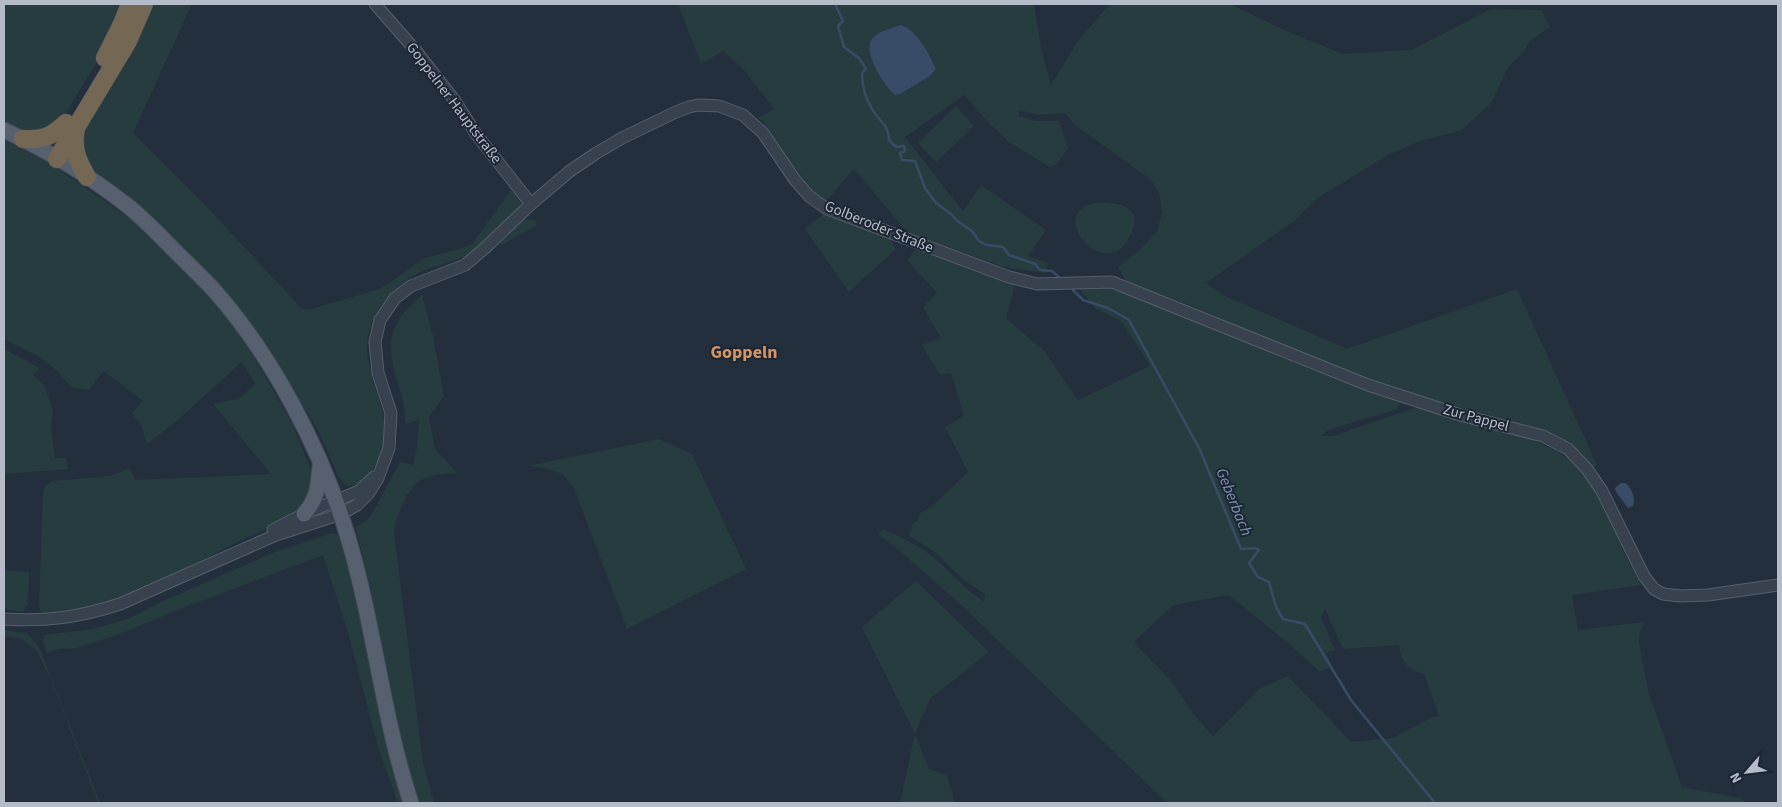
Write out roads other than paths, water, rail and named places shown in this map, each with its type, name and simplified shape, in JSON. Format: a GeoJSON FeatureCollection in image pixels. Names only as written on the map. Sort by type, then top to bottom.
{"type":"FeatureCollection","features":[{"type":"Feature","properties":{"kind":"highway"},"geometry":{"type":"LineString","coordinates":[[53,156],[114,43],[130,4]]}},
{"type":"Feature","properties":{"kind":"highway"},"geometry":{"type":"LineString","coordinates":[[23,139],[37,140],[54,134],[72,123],[128,41],[144,4]]}},
{"type":"Feature","properties":{"kind":"highway"},"geometry":{"type":"LineString","coordinates":[[72,123],[77,160],[87,177]]}},
{"type":"Feature","properties":{"kind":"main road"},"geometry":{"type":"LineString","coordinates":[[4,130],[53,156],[124,203],[151,226],[212,288],[255,343],[300,419],[338,507],[359,577],[392,733],[411,803]]}},
{"type":"Feature","properties":{"kind":"main road"},"geometry":{"type":"LineString","coordinates":[[304,514],[312,505],[318,492],[320,464]]}},
{"type":"Feature","properties":{"kind":"street","name":"Goppelner Hauptstraße"},"geometry":{"type":"LineString","coordinates":[[375,4],[417,52],[455,101],[476,134],[531,204]]}},
{"type":"Feature","properties":{"kind":"street","name":"Golberoder Straße"},"geometry":{"type":"LineString","coordinates":[[338,507],[357,505],[368,494],[378,478],[389,448],[391,413],[378,373],[375,342],[380,320],[395,298],[410,286],[464,265],[485,248],[531,204],[570,171],[595,154],[622,138],[689,107],[719,106],[743,115],[763,134],[795,180],[809,196],[827,209],[1009,277],[1037,284],[1112,282]]}},
{"type":"Feature","properties":{"kind":"street","name":"Zur Pappel"},"geometry":{"type":"LineString","coordinates":[[1112,282],[1368,385],[1460,415],[1543,436],[1568,449],[1587,469],[1602,491],[1644,576],[1654,589],[1663,594],[1680,596],[1708,595],[1778,585]]}},
{"type":"Feature","properties":{"kind":"street"},"geometry":{"type":"LineString","coordinates":[[186,576],[217,556],[304,514],[338,507]]}},
{"type":"Feature","properties":{"kind":"street"},"geometry":{"type":"LineString","coordinates":[[4,619],[32,621],[61,619],[95,612],[120,604],[338,507]]}},
{"type":"Feature","properties":{"kind":"water"},"geometry":{"type":"Polygon","coordinates":[[[901,25],[913,32],[918,38],[936,69],[930,76],[900,94],[895,95],[885,84],[872,60],[870,44],[872,39],[878,34],[901,25]]]}},
{"type":"Feature","properties":{"kind":"water"},"geometry":{"type":"Polygon","coordinates":[[[1621,483],[1626,483],[1633,494],[1633,506],[1628,508],[1616,492],[1615,488],[1621,483]]]}},
{"type":"Feature","properties":{"kind":"waterway","name":"Geberbach"},"geometry":{"type":"LineString","coordinates":[[835,4],[843,21],[838,26],[844,47],[859,58],[866,69],[862,73],[863,83],[864,92],[870,105],[887,130],[889,140],[896,147],[904,146],[905,151],[900,153],[902,160],[915,161],[925,188],[936,203],[972,231],[979,241],[987,245],[1003,247],[1009,255],[1035,264],[1040,270],[1052,271],[1060,278]]}},
{"type":"Feature","properties":{"kind":"waterway","name":"Geberbach"},"geometry":{"type":"LineString","coordinates":[[1073,290],[1083,300],[1108,308],[1129,320],[1200,450],[1241,549],[1255,548],[1259,550],[1249,563],[1258,577],[1269,582],[1276,607],[1283,619],[1305,624],[1351,700],[1435,803]]}},
{"type":"Feature","properties":{"kind":"district","name":"Goppeln"},"geometry":{"type":"Point","coordinates":[744,352]}}]}
